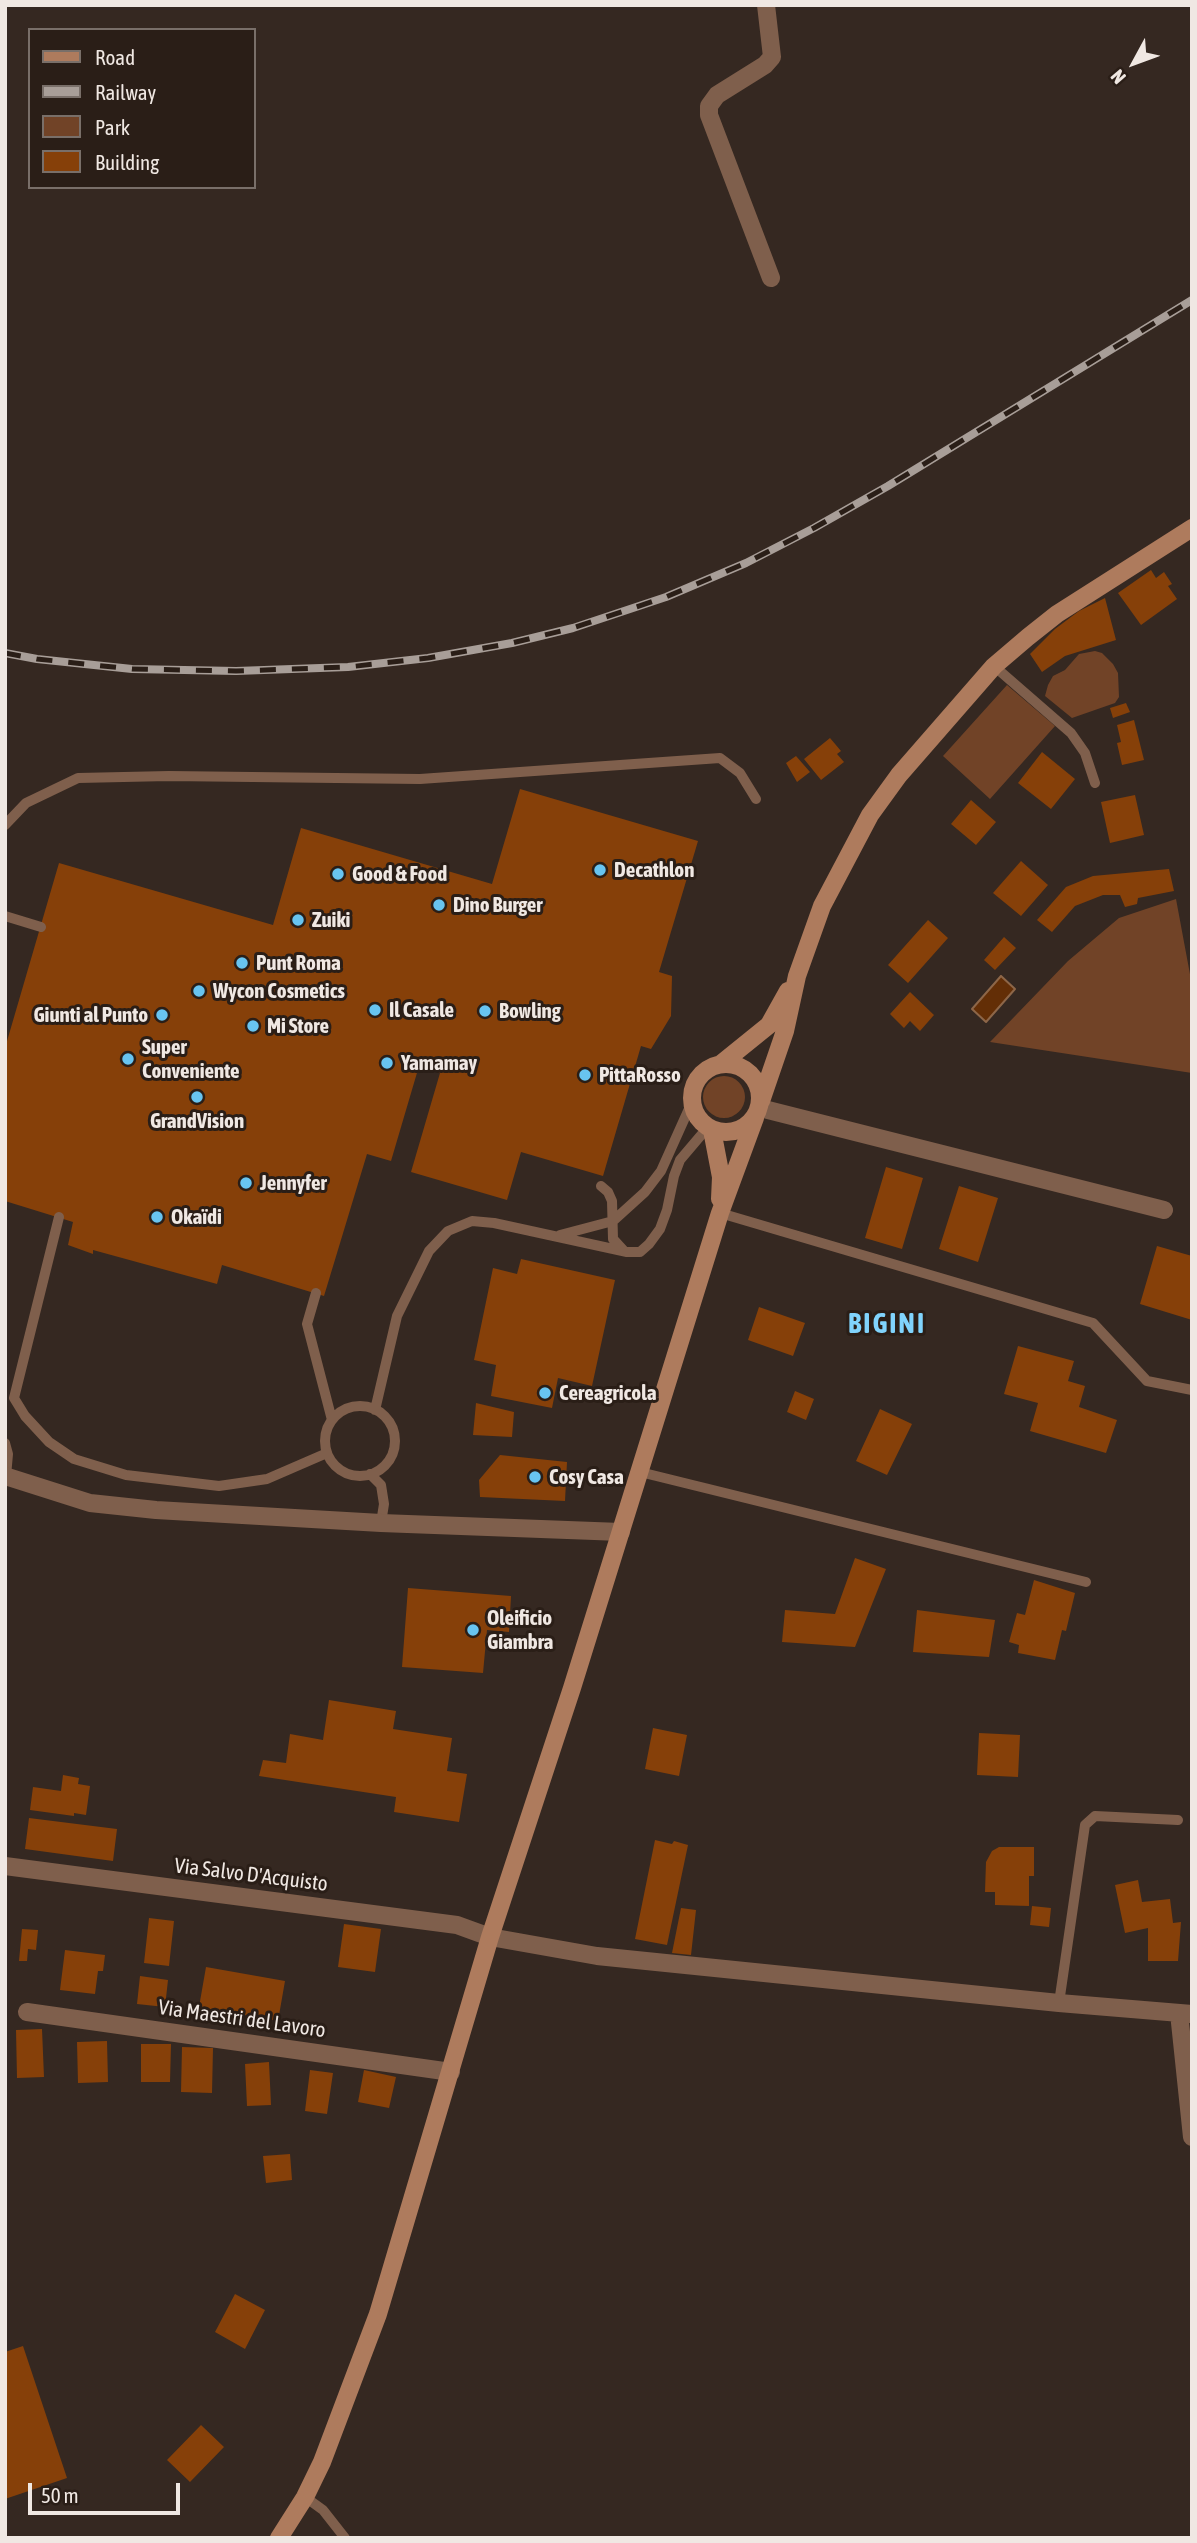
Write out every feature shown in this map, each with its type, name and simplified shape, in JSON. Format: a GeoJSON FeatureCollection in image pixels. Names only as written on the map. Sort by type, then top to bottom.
{"type":"FeatureCollection","features":[{"type":"Feature","properties":{"kind":"main road"},"geometry":{"type":"LineString","coordinates":[[279,2538],[323,2462],[378,2314],[490,1937],[572,1688],[720,1213],[785,1031],[797,976],[821,906],[870,816],[899,775],[994,666],[1058,614],[1192,528]]}},
{"type":"Feature","properties":{"kind":"main road"},"geometry":{"type":"LineString","coordinates":[[720,1213],[721,1177],[710,1128],[695,1112],[692,1091],[705,1071],[722,1063],[769,1025],[797,976]]}},
{"type":"Feature","properties":{"kind":"main road"},"geometry":{"type":"LineString","coordinates":[[710,1128],[724,1132],[735,1131],[746,1126],[758,1109],[757,1081],[742,1067],[722,1063]]}},
{"type":"Feature","properties":{"kind":"street"},"geometry":{"type":"LineString","coordinates":[[766,5],[772,57],[765,65],[717,95],[709,106],[709,115],[771,278]]}},
{"type":"Feature","properties":{"kind":"street"},"geometry":{"type":"LineString","coordinates":[[758,1109],[1164,1210]]}},
{"type":"Feature","properties":{"kind":"street"},"geometry":{"type":"LineString","coordinates":[[6,1476],[90,1503],[156,1510],[382,1523],[621,1532]]}},
{"type":"Feature","properties":{"kind":"street","name":"Via Salvo D'Acquisto"},"geometry":{"type":"LineString","coordinates":[[5,1866],[457,1925],[490,1937],[597,1956],[1059,2003],[1185,2013]]}},
{"type":"Feature","properties":{"kind":"street","name":"Via Maestri del Lavoro"},"geometry":{"type":"LineString","coordinates":[[27,2012],[452,2072]]}},
{"type":"Feature","properties":{"kind":"street"},"geometry":{"type":"LineString","coordinates":[[1185,2013],[1192,2137]]}},
{"type":"Feature","properties":{"kind":"lane"},"geometry":{"type":"LineString","coordinates":[[994,666],[1071,733],[1085,753],[1095,783]]}},
{"type":"Feature","properties":{"kind":"lane"},"geometry":{"type":"LineString","coordinates":[[5,825],[26,803],[78,778],[169,776],[420,779],[720,758],[740,773],[756,799]]}},
{"type":"Feature","properties":{"kind":"lane"},"geometry":{"type":"LineString","coordinates":[[5,916],[40,927]]}},
{"type":"Feature","properties":{"kind":"lane"},"geometry":{"type":"LineString","coordinates":[[557,1236],[613,1221],[645,1192],[661,1171],[692,1102]]}},
{"type":"Feature","properties":{"kind":"lane"},"geometry":{"type":"LineString","coordinates":[[375,1410],[397,1316],[429,1251],[448,1231],[472,1220],[627,1252],[640,1252],[660,1228],[680,1160],[710,1128]]}},
{"type":"Feature","properties":{"kind":"lane"},"geometry":{"type":"LineString","coordinates":[[601,1185],[612,1202],[613,1239],[621,1250],[627,1252]]}},
{"type":"Feature","properties":{"kind":"lane"},"geometry":{"type":"LineString","coordinates":[[720,1213],[1093,1322],[1147,1381],[1192,1390]]}},
{"type":"Feature","properties":{"kind":"lane"},"geometry":{"type":"LineString","coordinates":[[14,1398],[59,1217]]}},
{"type":"Feature","properties":{"kind":"lane"},"geometry":{"type":"LineString","coordinates":[[316,1293],[307,1325],[332,1419]]}},
{"type":"Feature","properties":{"kind":"lane"},"geometry":{"type":"LineString","coordinates":[[5,1383],[25,1416],[54,1446],[74,1459],[126,1475],[219,1486],[267,1479],[327,1453]]}},
{"type":"Feature","properties":{"kind":"lane"},"geometry":{"type":"LineString","coordinates":[[357,1406],[375,1410],[390,1423],[395,1441],[393,1453],[387,1464],[370,1474],[346,1474],[336,1467],[327,1453],[327,1429],[332,1419],[341,1412],[357,1406]]}},
{"type":"Feature","properties":{"kind":"lane"},"geometry":{"type":"LineString","coordinates":[[5,1443],[8,1454],[6,1476]]}},
{"type":"Feature","properties":{"kind":"lane"},"geometry":{"type":"LineString","coordinates":[[640,1472],[1086,1582]]}},
{"type":"Feature","properties":{"kind":"lane"},"geometry":{"type":"LineString","coordinates":[[370,1474],[381,1485],[384,1504],[382,1523]]}},
{"type":"Feature","properties":{"kind":"lane"},"geometry":{"type":"LineString","coordinates":[[1059,2003],[1085,1825],[1090,1819],[1101,1816],[1178,1820]]}},
{"type":"Feature","properties":{"kind":"lane"},"geometry":{"type":"LineString","coordinates":[[305,2497],[323,2510],[345,2538]]}},
{"type":"Feature","properties":{"kind":"green space"},"geometry":{"type":"Polygon","coordinates":[[[1095,651],[1102,653],[1118,673],[1119,697],[1115,703],[1072,718],[1045,696],[1048,685],[1053,676],[1065,670],[1079,654],[1095,651]]]}},
{"type":"Feature","properties":{"kind":"green space"},"geometry":{"type":"Polygon","coordinates":[[[1007,685],[1055,726],[990,799],[943,756],[1007,685]]]}},
{"type":"Feature","properties":{"kind":"green space"},"geometry":{"type":"Polygon","coordinates":[[[1176,899],[1192,985],[1192,1073],[990,1042],[1068,961],[1119,918],[1176,899]]]}},
{"type":"Feature","properties":{"kind":"green space"},"geometry":{"type":"Polygon","coordinates":[[[724,1076],[739,1082],[745,1097],[739,1112],[724,1118],[709,1112],[703,1097],[709,1082],[724,1076]]]}},
{"type":"Feature","properties":{"kind":"shaded area"},"geometry":{"type":"Polygon","coordinates":[[[1001,976],[1015,989],[986,1022],[972,1009],[1001,976]]]}},
{"type":"Feature","properties":{"kind":"building"},"geometry":{"type":"Polygon","coordinates":[[[1151,570],[1156,578],[1164,572],[1172,584],[1168,586],[1177,599],[1141,625],[1118,593],[1151,570]]]}},
{"type":"Feature","properties":{"kind":"building"},"geometry":{"type":"Polygon","coordinates":[[[1105,598],[1116,640],[1065,656],[1042,672],[1030,654],[1055,629],[1079,611],[1105,598]]]}},
{"type":"Feature","properties":{"kind":"building"},"geometry":{"type":"Polygon","coordinates":[[[1126,703],[1130,712],[1113,718],[1110,708],[1126,703]]]}},
{"type":"Feature","properties":{"kind":"building"},"geometry":{"type":"Polygon","coordinates":[[[1134,720],[1144,760],[1122,765],[1117,743],[1121,742],[1117,725],[1134,720]]]}},
{"type":"Feature","properties":{"kind":"building"},"geometry":{"type":"Polygon","coordinates":[[[830,738],[841,751],[837,754],[844,762],[821,780],[804,759],[830,738]]]}},
{"type":"Feature","properties":{"kind":"building"},"geometry":{"type":"Polygon","coordinates":[[[1042,752],[1075,779],[1051,809],[1018,783],[1042,752]]]}},
{"type":"Feature","properties":{"kind":"building"},"geometry":{"type":"Polygon","coordinates":[[[796,756],[810,772],[797,782],[786,763],[796,756]]]}},
{"type":"Feature","properties":{"kind":"building"},"geometry":{"type":"Polygon","coordinates":[[[520,789],[698,841],[659,972],[672,976],[671,1016],[651,1049],[641,1046],[603,1176],[521,1152],[507,1200],[411,1172],[440,1073],[419,1066],[391,1161],[367,1154],[324,1296],[222,1265],[217,1284],[93,1250],[93,1254],[68,1245],[73,1222],[5,1201],[5,1048],[59,863],[273,925],[301,828],[492,884],[520,789]]]}},
{"type":"Feature","properties":{"kind":"building"},"geometry":{"type":"Polygon","coordinates":[[[1135,795],[1144,835],[1110,843],[1101,802],[1135,795]]]}},
{"type":"Feature","properties":{"kind":"building"},"geometry":{"type":"Polygon","coordinates":[[[971,800],[996,822],[976,845],[951,824],[971,800]]]}},
{"type":"Feature","properties":{"kind":"building"},"geometry":{"type":"Polygon","coordinates":[[[1021,861],[1048,885],[1021,916],[993,893],[1021,861]]]}},
{"type":"Feature","properties":{"kind":"building"},"geometry":{"type":"Polygon","coordinates":[[[1169,869],[1174,891],[1138,898],[1137,904],[1125,907],[1120,895],[1103,895],[1075,906],[1052,932],[1037,920],[1066,887],[1093,876],[1169,869]]]}},
{"type":"Feature","properties":{"kind":"building"},"geometry":{"type":"Polygon","coordinates":[[[928,920],[948,938],[908,983],[888,965],[928,920]]]}},
{"type":"Feature","properties":{"kind":"building"},"geometry":{"type":"Polygon","coordinates":[[[1004,937],[1016,948],[995,970],[984,960],[1004,937]]]}},
{"type":"Feature","properties":{"kind":"building"},"geometry":{"type":"Polygon","coordinates":[[[910,992],[934,1015],[920,1031],[910,1021],[904,1028],[890,1014],[910,992]]]}},
{"type":"Feature","properties":{"kind":"building"},"geometry":{"type":"Polygon","coordinates":[[[886,1167],[923,1178],[902,1249],[865,1238],[886,1167]]]}},
{"type":"Feature","properties":{"kind":"building"},"geometry":{"type":"Polygon","coordinates":[[[959,1186],[998,1198],[978,1262],[939,1249],[959,1186]]]}},
{"type":"Feature","properties":{"kind":"building"},"geometry":{"type":"Polygon","coordinates":[[[1157,1246],[1192,1256],[1192,1320],[1140,1304],[1157,1246]]]}},
{"type":"Feature","properties":{"kind":"building"},"geometry":{"type":"Polygon","coordinates":[[[521,1259],[615,1280],[592,1386],[558,1378],[552,1408],[491,1396],[496,1365],[474,1360],[493,1268],[517,1274],[521,1259]]]}},
{"type":"Feature","properties":{"kind":"building"},"geometry":{"type":"Polygon","coordinates":[[[759,1307],[805,1323],[793,1356],[748,1340],[759,1307]]]}},
{"type":"Feature","properties":{"kind":"building"},"geometry":{"type":"Polygon","coordinates":[[[1018,1346],[1074,1361],[1068,1381],[1085,1386],[1079,1407],[1117,1420],[1106,1453],[1030,1431],[1038,1403],[1004,1394],[1018,1346]]]}},
{"type":"Feature","properties":{"kind":"building"},"geometry":{"type":"Polygon","coordinates":[[[795,1391],[814,1399],[806,1420],[787,1412],[795,1391]]]}},
{"type":"Feature","properties":{"kind":"building"},"geometry":{"type":"Polygon","coordinates":[[[476,1403],[514,1412],[512,1437],[473,1435],[476,1403]]]}},
{"type":"Feature","properties":{"kind":"building"},"geometry":{"type":"Polygon","coordinates":[[[880,1409],[912,1424],[887,1475],[856,1461],[880,1409]]]}},
{"type":"Feature","properties":{"kind":"building"},"geometry":{"type":"Polygon","coordinates":[[[500,1455],[567,1462],[565,1501],[480,1497],[479,1480],[500,1455]]]}},
{"type":"Feature","properties":{"kind":"building"},"geometry":{"type":"Polygon","coordinates":[[[855,1558],[886,1569],[855,1647],[782,1642],[785,1610],[835,1614],[855,1558]]]}},
{"type":"Feature","properties":{"kind":"building"},"geometry":{"type":"Polygon","coordinates":[[[1034,1580],[1075,1593],[1066,1631],[1062,1630],[1055,1660],[1018,1653],[1019,1645],[1009,1642],[1017,1613],[1025,1615],[1034,1580]]]}},
{"type":"Feature","properties":{"kind":"building"},"geometry":{"type":"Polygon","coordinates":[[[408,1588],[511,1596],[509,1632],[487,1630],[483,1673],[402,1667],[408,1588]]]}},
{"type":"Feature","properties":{"kind":"building"},"geometry":{"type":"Polygon","coordinates":[[[917,1610],[995,1620],[989,1657],[913,1652],[917,1610]]]}},
{"type":"Feature","properties":{"kind":"building"},"geometry":{"type":"Polygon","coordinates":[[[329,1700],[396,1711],[393,1729],[452,1738],[447,1771],[467,1774],[459,1822],[394,1812],[396,1797],[259,1776],[263,1760],[286,1763],[290,1734],[323,1740],[329,1700]]]}},
{"type":"Feature","properties":{"kind":"building"},"geometry":{"type":"Polygon","coordinates":[[[653,1728],[687,1735],[679,1776],[645,1769],[653,1728]]]}},
{"type":"Feature","properties":{"kind":"building"},"geometry":{"type":"Polygon","coordinates":[[[979,1733],[1020,1735],[1018,1777],[977,1775],[979,1733]]]}},
{"type":"Feature","properties":{"kind":"building"},"geometry":{"type":"Polygon","coordinates":[[[63,1775],[79,1778],[78,1784],[90,1786],[86,1815],[30,1810],[33,1787],[61,1791],[63,1775]]]}},
{"type":"Feature","properties":{"kind":"building"},"geometry":{"type":"Polygon","coordinates":[[[29,1818],[117,1829],[113,1861],[25,1849],[29,1818]]]}},
{"type":"Feature","properties":{"kind":"building"},"geometry":{"type":"Polygon","coordinates":[[[655,1840],[688,1845],[667,1945],[635,1939],[655,1840]]]}},
{"type":"Feature","properties":{"kind":"building"},"geometry":{"type":"Polygon","coordinates":[[[999,1847],[1034,1847],[1034,1876],[1029,1876],[1029,1906],[995,1905],[995,1892],[985,1892],[986,1862],[992,1851],[999,1847]]]}},
{"type":"Feature","properties":{"kind":"building"},"geometry":{"type":"Polygon","coordinates":[[[1138,1880],[1142,1902],[1170,1899],[1173,1923],[1181,1922],[1178,1961],[1148,1961],[1148,1928],[1125,1933],[1115,1885],[1138,1880]]]}},
{"type":"Feature","properties":{"kind":"building"},"geometry":{"type":"Polygon","coordinates":[[[1032,1906],[1051,1908],[1049,1927],[1030,1925],[1032,1906]]]}},
{"type":"Feature","properties":{"kind":"building"},"geometry":{"type":"Polygon","coordinates":[[[681,1908],[696,1910],[691,1955],[672,1953],[681,1908]]]}},
{"type":"Feature","properties":{"kind":"building"},"geometry":{"type":"Polygon","coordinates":[[[149,1918],[174,1921],[169,1966],[144,1963],[149,1918]]]}},
{"type":"Feature","properties":{"kind":"building"},"geometry":{"type":"Polygon","coordinates":[[[344,1924],[381,1929],[375,1972],[338,1967],[344,1924]]]}},
{"type":"Feature","properties":{"kind":"building"},"geometry":{"type":"Polygon","coordinates":[[[22,1929],[38,1930],[36,1950],[28,1949],[27,1961],[19,1961],[22,1929]]]}},
{"type":"Feature","properties":{"kind":"building"},"geometry":{"type":"Polygon","coordinates":[[[65,1950],[105,1955],[103,1971],[98,1971],[95,1994],[60,1990],[65,1950]]]}},
{"type":"Feature","properties":{"kind":"building"},"geometry":{"type":"Polygon","coordinates":[[[206,1967],[285,1981],[278,2021],[199,2007],[206,1967]]]}},
{"type":"Feature","properties":{"kind":"building"},"geometry":{"type":"Polygon","coordinates":[[[140,1976],[168,1980],[165,2007],[137,2004],[140,1976]]]}},
{"type":"Feature","properties":{"kind":"building"},"geometry":{"type":"Polygon","coordinates":[[[42,2029],[44,2077],[17,2078],[16,2030],[42,2029]]]}},
{"type":"Feature","properties":{"kind":"building"},"geometry":{"type":"Polygon","coordinates":[[[107,2041],[108,2082],[78,2083],[77,2042],[107,2041]]]}},
{"type":"Feature","properties":{"kind":"building"},"geometry":{"type":"Polygon","coordinates":[[[141,2044],[171,2044],[170,2082],[141,2082],[141,2044]]]}},
{"type":"Feature","properties":{"kind":"building"},"geometry":{"type":"Polygon","coordinates":[[[182,2047],[213,2048],[212,2093],[181,2092],[182,2047]]]}},
{"type":"Feature","properties":{"kind":"building"},"geometry":{"type":"Polygon","coordinates":[[[269,2062],[271,2105],[247,2106],[245,2064],[269,2062]]]}},
{"type":"Feature","properties":{"kind":"building"},"geometry":{"type":"Polygon","coordinates":[[[310,2070],[333,2073],[327,2114],[305,2111],[310,2070]]]}},
{"type":"Feature","properties":{"kind":"building"},"geometry":{"type":"Polygon","coordinates":[[[364,2070],[396,2077],[389,2108],[358,2102],[364,2070]]]}},
{"type":"Feature","properties":{"kind":"building"},"geometry":{"type":"Polygon","coordinates":[[[290,2154],[292,2180],[266,2183],[263,2156],[290,2154]]]}},
{"type":"Feature","properties":{"kind":"building"},"geometry":{"type":"Polygon","coordinates":[[[235,2294],[265,2310],[245,2349],[215,2332],[235,2294]]]}},
{"type":"Feature","properties":{"kind":"building"},"geometry":{"type":"Polygon","coordinates":[[[23,2346],[67,2478],[5,2499],[5,2352],[23,2346]]]}},
{"type":"Feature","properties":{"kind":"building"},"geometry":{"type":"Polygon","coordinates":[[[201,2425],[224,2447],[190,2482],[167,2460],[201,2425]]]}},
{"type":"Feature","properties":{"kind":"railway"},"geometry":{"type":"LineString","coordinates":[[5,653],[132,669],[236,671],[348,667],[428,658],[512,643],[573,628],[666,597],[746,563],[814,528],[888,486],[1192,300]]}},
{"type":"Feature","properties":{"kind":"place","name":"Decathlon"},"geometry":{"type":"Point","coordinates":[600,870]}},
{"type":"Feature","properties":{"kind":"place","name":"Good & Food"},"geometry":{"type":"Point","coordinates":[338,874]}},
{"type":"Feature","properties":{"kind":"place","name":"Dino Burger"},"geometry":{"type":"Point","coordinates":[439,905]}},
{"type":"Feature","properties":{"kind":"place","name":"Zuiki"},"geometry":{"type":"Point","coordinates":[298,920]}},
{"type":"Feature","properties":{"kind":"place","name":"Punt Roma"},"geometry":{"type":"Point","coordinates":[242,963]}},
{"type":"Feature","properties":{"kind":"place","name":"Wycon Cosmetics"},"geometry":{"type":"Point","coordinates":[199,991]}},
{"type":"Feature","properties":{"kind":"place","name":"Il Casale"},"geometry":{"type":"Point","coordinates":[375,1010]}},
{"type":"Feature","properties":{"kind":"place","name":"Bowling"},"geometry":{"type":"Point","coordinates":[485,1011]}},
{"type":"Feature","properties":{"kind":"place","name":"Giunti al Punto"},"geometry":{"type":"Point","coordinates":[162,1015]}},
{"type":"Feature","properties":{"kind":"place","name":"Mi Store"},"geometry":{"type":"Point","coordinates":[253,1026]}},
{"type":"Feature","properties":{"kind":"place","name":"Super Conveniente"},"geometry":{"type":"Point","coordinates":[128,1059]}},
{"type":"Feature","properties":{"kind":"place","name":"Yamamay"},"geometry":{"type":"Point","coordinates":[387,1063]}},
{"type":"Feature","properties":{"kind":"place","name":"PittaRosso"},"geometry":{"type":"Point","coordinates":[585,1075]}},
{"type":"Feature","properties":{"kind":"place","name":"GrandVision"},"geometry":{"type":"Point","coordinates":[197,1097]}},
{"type":"Feature","properties":{"kind":"place","name":"Jennyfer"},"geometry":{"type":"Point","coordinates":[246,1183]}},
{"type":"Feature","properties":{"kind":"place","name":"Okaïdi"},"geometry":{"type":"Point","coordinates":[157,1217]}},
{"type":"Feature","properties":{"kind":"place","name":"Cereagricola"},"geometry":{"type":"Point","coordinates":[545,1393]}},
{"type":"Feature","properties":{"kind":"place","name":"Cosy Casa"},"geometry":{"type":"Point","coordinates":[535,1477]}},
{"type":"Feature","properties":{"kind":"place","name":"Oleificio Giambra"},"geometry":{"type":"Point","coordinates":[473,1630]}},
{"type":"Feature","properties":{"kind":"district","name":"BIGINI"},"geometry":{"type":"Point","coordinates":[887,1324]}}]}
